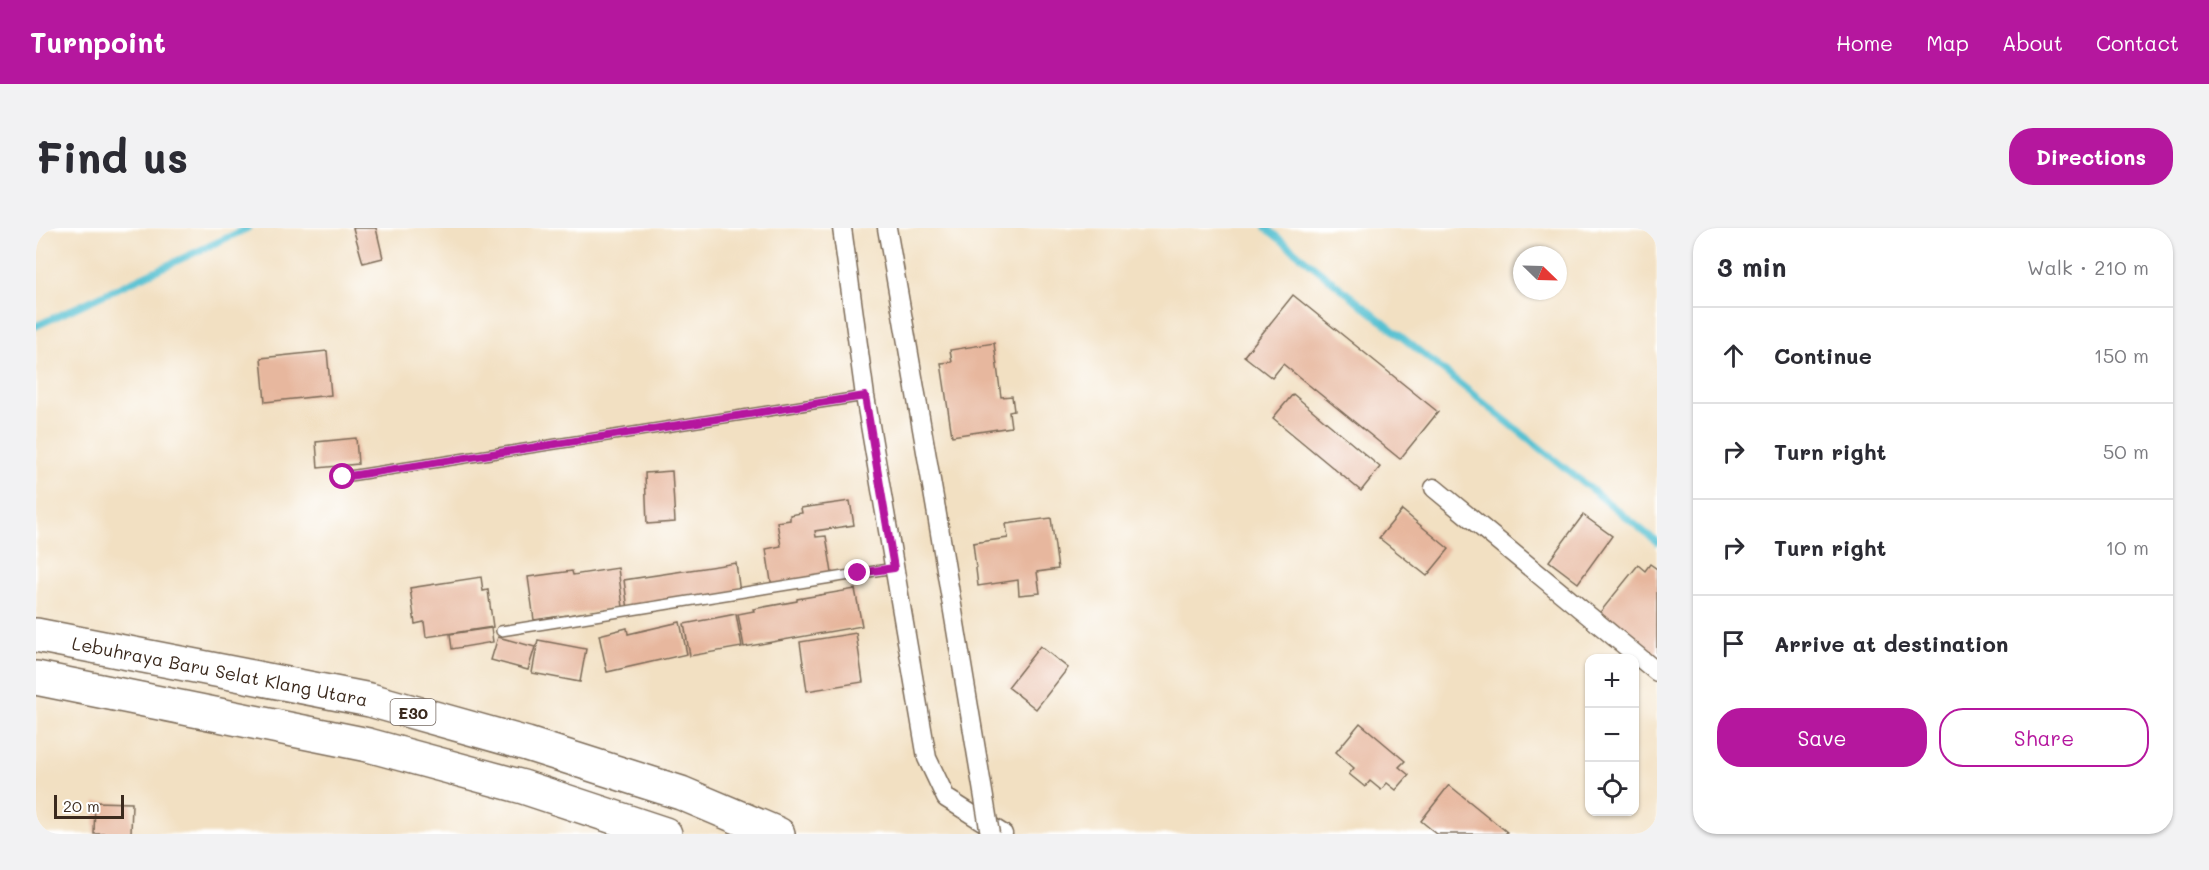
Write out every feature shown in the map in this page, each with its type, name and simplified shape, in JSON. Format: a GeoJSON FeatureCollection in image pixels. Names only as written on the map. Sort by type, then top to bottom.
{"type":"FeatureCollection","features":[{"type":"Feature","properties":{"kind":"highway","name":"Lebuhraya Baru Selat Klang Utara"},"geometry":{"type":"LineString","coordinates":[[36,635],[370,700],[527,744],[681,793],[778,834]]}},
{"type":"Feature","properties":{"kind":"highway","name":"E30"},"geometry":{"type":"LineString","coordinates":[[36,678],[368,745],[523,787],[665,834]]}},
{"type":"Feature","properties":{"kind":"street"},"geometry":{"type":"LineString","coordinates":[[842,228],[865,396],[927,758],[946,798],[1003,834]]}},
{"type":"Feature","properties":{"kind":"street"},"geometry":{"type":"LineString","coordinates":[[887,228],[990,834]]}},
{"type":"Feature","properties":{"kind":"street"},"geometry":{"type":"LineString","coordinates":[[1434,488],[1657,672]]}},
{"type":"Feature","properties":{"kind":"lane"},"geometry":{"type":"LineString","coordinates":[[343,477],[865,396]]}},
{"type":"Feature","properties":{"kind":"lane"},"geometry":{"type":"LineString","coordinates":[[501,631],[894,568]]}},
{"type":"Feature","properties":{"kind":"building"},"geometry":{"type":"Polygon","coordinates":[[[353,228],[376,228],[383,258],[363,263],[353,228]]]}},
{"type":"Feature","properties":{"kind":"building"},"geometry":{"type":"Polygon","coordinates":[[[1293,295],[1438,412],[1400,459],[1283,364],[1272,378],[1244,356],[1293,295]]]}},
{"type":"Feature","properties":{"kind":"building"},"geometry":{"type":"Polygon","coordinates":[[[994,343],[1001,397],[1012,396],[1014,411],[1009,412],[1011,427],[952,436],[941,363],[952,362],[950,350],[994,343]]]}},
{"type":"Feature","properties":{"kind":"building"},"geometry":{"type":"Polygon","coordinates":[[[327,351],[331,395],[265,402],[261,358],[327,351]]]}},
{"type":"Feature","properties":{"kind":"building"},"geometry":{"type":"Polygon","coordinates":[[[1293,394],[1380,467],[1361,491],[1273,418],[1293,394]]]}},
{"type":"Feature","properties":{"kind":"building"},"geometry":{"type":"Polygon","coordinates":[[[356,438],[358,464],[318,468],[316,442],[356,438]]]}},
{"type":"Feature","properties":{"kind":"building"},"geometry":{"type":"Polygon","coordinates":[[[672,471],[675,522],[647,524],[645,473],[672,471]]]}},
{"type":"Feature","properties":{"kind":"building"},"geometry":{"type":"Polygon","coordinates":[[[850,501],[854,525],[815,531],[816,537],[826,536],[833,579],[772,588],[766,549],[781,546],[777,522],[790,520],[790,515],[802,513],[801,508],[850,501]]]}},
{"type":"Feature","properties":{"kind":"building"},"geometry":{"type":"Polygon","coordinates":[[[1402,510],[1449,549],[1427,576],[1379,538],[1402,510]]]}},
{"type":"Feature","properties":{"kind":"building"},"geometry":{"type":"Polygon","coordinates":[[[1583,515],[1612,536],[1578,583],[1549,561],[1583,515]]]}},
{"type":"Feature","properties":{"kind":"building"},"geometry":{"type":"Polygon","coordinates":[[[1051,518],[1058,569],[1037,572],[1040,593],[1019,595],[1018,580],[978,586],[973,543],[1008,538],[1006,524],[1051,518]]]}},
{"type":"Feature","properties":{"kind":"building"},"geometry":{"type":"Polygon","coordinates":[[[736,563],[740,593],[628,610],[624,580],[736,563]]]}},
{"type":"Feature","properties":{"kind":"building"},"geometry":{"type":"Polygon","coordinates":[[[1650,564],[1657,569],[1657,662],[1597,616],[1638,565],[1645,571],[1650,564]]]}},
{"type":"Feature","properties":{"kind":"building"},"geometry":{"type":"Polygon","coordinates":[[[618,568],[623,607],[534,620],[528,577],[572,571],[573,575],[618,568]]]}},
{"type":"Feature","properties":{"kind":"building"},"geometry":{"type":"Polygon","coordinates":[[[481,577],[483,591],[488,590],[493,627],[426,637],[424,622],[415,624],[410,588],[481,577]]]}},
{"type":"Feature","properties":{"kind":"building"},"geometry":{"type":"Polygon","coordinates":[[[855,589],[862,626],[744,647],[738,614],[797,601],[797,599],[855,589]]]}},
{"type":"Feature","properties":{"kind":"building"},"geometry":{"type":"Polygon","coordinates":[[[736,614],[742,647],[690,656],[684,624],[736,614]]]}},
{"type":"Feature","properties":{"kind":"building"},"geometry":{"type":"Polygon","coordinates":[[[680,622],[687,654],[607,672],[599,635],[627,628],[628,634],[680,622]]]}},
{"type":"Feature","properties":{"kind":"building"},"geometry":{"type":"Polygon","coordinates":[[[491,628],[493,642],[452,649],[450,634],[491,628]]]}},
{"type":"Feature","properties":{"kind":"building"},"geometry":{"type":"Polygon","coordinates":[[[856,633],[863,682],[807,691],[800,642],[856,633]]]}},
{"type":"Feature","properties":{"kind":"building"},"geometry":{"type":"Polygon","coordinates":[[[498,637],[535,647],[528,670],[491,660],[498,637]]]}},
{"type":"Feature","properties":{"kind":"building"},"geometry":{"type":"Polygon","coordinates":[[[538,640],[586,649],[580,682],[532,673],[538,640]]]}},
{"type":"Feature","properties":{"kind":"building"},"geometry":{"type":"Polygon","coordinates":[[[1040,646],[1068,668],[1036,709],[1008,687],[1040,646]]]}},
{"type":"Feature","properties":{"kind":"building"},"geometry":{"type":"Polygon","coordinates":[[[1360,723],[1405,761],[1399,767],[1409,775],[1396,790],[1387,783],[1381,790],[1370,781],[1365,787],[1349,774],[1354,768],[1336,752],[1360,723]]]}},
{"type":"Feature","properties":{"kind":"building"},"geometry":{"type":"Polygon","coordinates":[[[1449,785],[1507,832],[1505,834],[1437,834],[1421,821],[1449,785]]]}},
{"type":"Feature","properties":{"kind":"building"},"geometry":{"type":"Polygon","coordinates":[[[95,802],[132,803],[131,834],[94,834],[95,802]]]}},
{"type":"Feature","properties":{"kind":"waterway"},"geometry":{"type":"LineString","coordinates":[[36,326],[248,228]]}},
{"type":"Feature","properties":{"kind":"waterway"},"geometry":{"type":"LineString","coordinates":[[1266,228],[1657,542]]}},
{"type":"Feature","properties":{"kind":"route"},"geometry":{"type":"LineString","coordinates":[[343,477],[865,396],[894,568],[858,573]]}}]}
